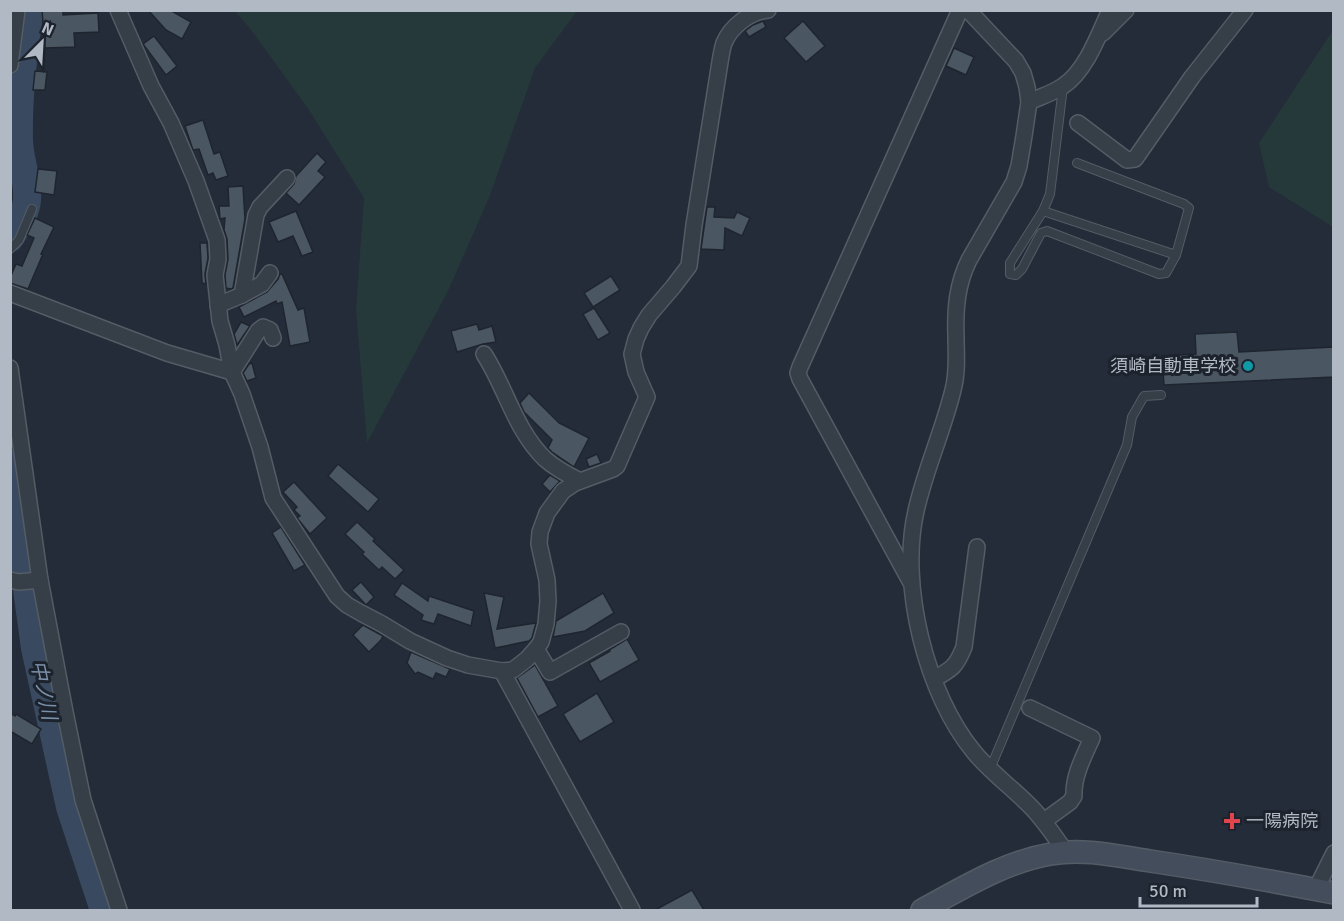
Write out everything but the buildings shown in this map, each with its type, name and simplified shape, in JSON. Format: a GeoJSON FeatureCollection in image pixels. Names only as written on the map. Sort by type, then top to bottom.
{"type":"FeatureCollection","features":[{"type":"Feature","properties":{"kind":"main road"},"geometry":{"type":"LineString","coordinates":[[922,910],[991,873],[1011,865],[1066,852],[1089,852],[1173,864],[1325,891]]}},
{"type":"Feature","properties":{"kind":"street"},"geometry":{"type":"LineString","coordinates":[[10,65],[17,10]]}},
{"type":"Feature","properties":{"kind":"street"},"geometry":{"type":"LineString","coordinates":[[118,10],[151,86],[171,123],[217,240],[218,259],[215,275],[218,305],[231,372],[242,394],[260,447],[273,498],[337,596],[354,609],[410,641],[447,658],[468,665],[502,671],[513,670],[527,659],[541,642],[546,624],[548,600],[547,580],[539,544],[540,532],[547,513],[563,490],[617,466],[634,430],[647,397],[636,372],[632,354],[636,339],[649,315],[689,266],[724,43],[730,32],[742,20],[768,10]]}},
{"type":"Feature","properties":{"kind":"street"},"geometry":{"type":"LineString","coordinates":[[1029,102],[1064,86],[1075,75],[1097,39],[1110,10]]}},
{"type":"Feature","properties":{"kind":"street"},"geometry":{"type":"LineString","coordinates":[[1097,39],[1126,10]]}},
{"type":"Feature","properties":{"kind":"street"},"geometry":{"type":"LineString","coordinates":[[1078,123],[1128,160],[1134,159],[1192,77],[1245,10]]}},
{"type":"Feature","properties":{"kind":"street"},"geometry":{"type":"LineString","coordinates":[[912,584],[798,373],[969,12],[1016,61],[1028,87],[1029,102],[1019,166],[1014,182],[969,260],[960,283],[956,308],[956,380],[915,512],[911,549],[912,584],[926,658],[949,714],[974,752],[1032,807],[1066,852]]}},
{"type":"Feature","properties":{"kind":"street"},"geometry":{"type":"LineString","coordinates":[[242,295],[256,215],[260,207],[287,178]]}},
{"type":"Feature","properties":{"kind":"street"},"geometry":{"type":"LineString","coordinates":[[218,305],[262,284],[270,273]]}},
{"type":"Feature","properties":{"kind":"street"},"geometry":{"type":"LineString","coordinates":[[10,293],[166,353],[231,372]]}},
{"type":"Feature","properties":{"kind":"street"},"geometry":{"type":"LineString","coordinates":[[231,372],[258,331],[263,327],[270,330],[273,338]]}},
{"type":"Feature","properties":{"kind":"street"},"geometry":{"type":"LineString","coordinates":[[484,354],[522,430],[531,443],[546,460],[580,481]]}},
{"type":"Feature","properties":{"kind":"street"},"geometry":{"type":"LineString","coordinates":[[10,368],[26,581],[65,712],[83,800],[119,910]]}},
{"type":"Feature","properties":{"kind":"street"},"geometry":{"type":"LineString","coordinates":[[934,679],[953,668],[964,647],[977,547]]}},
{"type":"Feature","properties":{"kind":"street"},"geometry":{"type":"LineString","coordinates":[[536,649],[550,672],[621,632]]}},
{"type":"Feature","properties":{"kind":"street"},"geometry":{"type":"LineString","coordinates":[[502,671],[632,910]]}},
{"type":"Feature","properties":{"kind":"street"},"geometry":{"type":"LineString","coordinates":[[1030,708],[1092,738],[1078,772],[1074,796],[1070,802],[1044,821]]}},
{"type":"Feature","properties":{"kind":"street"},"geometry":{"type":"LineString","coordinates":[[1325,891],[1334,853]]}},
{"type":"Feature","properties":{"kind":"lane"},"geometry":{"type":"LineString","coordinates":[[1064,86],[1050,194],[1010,263],[1010,274],[1016,275],[1022,269],[1041,233],[1047,231],[1159,274],[1166,273],[1176,255],[1189,208],[1184,204],[1077,163]]}},
{"type":"Feature","properties":{"kind":"lane"},"geometry":{"type":"LineString","coordinates":[[10,249],[19,240],[32,209]]}},
{"type":"Feature","properties":{"kind":"lane"},"geometry":{"type":"LineString","coordinates":[[1042,211],[1176,255]]}},
{"type":"Feature","properties":{"kind":"lane"},"geometry":{"type":"LineString","coordinates":[[990,769],[1127,445],[1132,417],[1144,396],[1161,395]]}},
{"type":"Feature","properties":{"kind":"shaded area"},"geometry":{"type":"Polygon","coordinates":[[[235,11],[577,11],[535,68],[489,198],[447,293],[367,443],[356,309],[364,198],[309,110],[235,11]]]}},
{"type":"Feature","properties":{"kind":"shaded area"},"geometry":{"type":"Polygon","coordinates":[[[1333,30],[1333,227],[1269,187],[1259,143],[1333,30]]]}},
{"type":"Feature","properties":{"kind":"waterway","name":"中ノ川"},"geometry":{"type":"LineString","coordinates":[[10,238],[23,215],[27,200],[27,185],[19,148],[19,108],[30,10]]}},
{"type":"Feature","properties":{"kind":"waterway","name":"中ノ川"},"geometry":{"type":"LineString","coordinates":[[10,464],[35,648],[70,807],[104,910]]}},
{"type":"Feature","properties":{"kind":"place","name":"須崎自動車学校"},"geometry":{"type":"Point","coordinates":[1248,366]}},
{"type":"Feature","properties":{"kind":"place","name":"一陽病院"},"geometry":{"type":"Point","coordinates":[1232,821]}}]}
